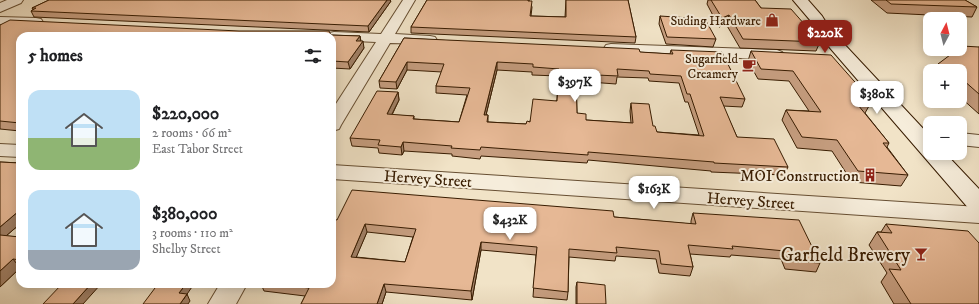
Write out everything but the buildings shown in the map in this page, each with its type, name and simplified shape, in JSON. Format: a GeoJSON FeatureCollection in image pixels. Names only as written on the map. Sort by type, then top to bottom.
{"type":"FeatureCollection","features":[{"type":"Feature","properties":{"kind":"main road"},"geometry":{"type":"LineString","coordinates":[[800,0],[817,19],[839,58],[923,139]]}},
{"type":"Feature","properties":{"kind":"main road"},"geometry":{"type":"LineString","coordinates":[[942,160],[979,204]]}},
{"type":"Feature","properties":{"kind":"street"},"geometry":{"type":"LineString","coordinates":[[0,8],[17,0]]}},
{"type":"Feature","properties":{"kind":"street"},"geometry":{"type":"LineString","coordinates":[[336,119],[409,0]]}},
{"type":"Feature","properties":{"kind":"street"},"geometry":{"type":"LineString","coordinates":[[0,21],[48,23]]}},
{"type":"Feature","properties":{"kind":"street"},"geometry":{"type":"LineString","coordinates":[[336,36],[442,41]]}},
{"type":"Feature","properties":{"kind":"street"},"geometry":{"type":"LineString","coordinates":[[593,47],[792,56]]}},
{"type":"Feature","properties":{"kind":"street"},"geometry":{"type":"LineString","coordinates":[[967,139],[979,140]]}},
{"type":"Feature","properties":{"kind":"street"},"geometry":{"type":"LineString","coordinates":[[0,150],[16,151]]}},
{"type":"Feature","properties":{"kind":"street","name":"Hervey Street"},"geometry":{"type":"LineString","coordinates":[[336,172],[979,215]]}},
{"type":"Feature","properties":{"kind":"street"},"geometry":{"type":"LineString","coordinates":[[222,304],[232,288]]}},
{"type":"Feature","properties":{"kind":"place","name":"Suding Hardware"},"geometry":{"type":"Point","coordinates":[772,20]}},
{"type":"Feature","properties":{"kind":"place","name":"Sugarfield Creamery"},"geometry":{"type":"Point","coordinates":[749,65]}},
{"type":"Feature","properties":{"kind":"place","name":"MOI Construction"},"geometry":{"type":"Point","coordinates":[870,175]}},
{"type":"Feature","properties":{"kind":"place","name":"Garfield Brewery"},"geometry":{"type":"Point","coordinates":[921,254]}}]}
